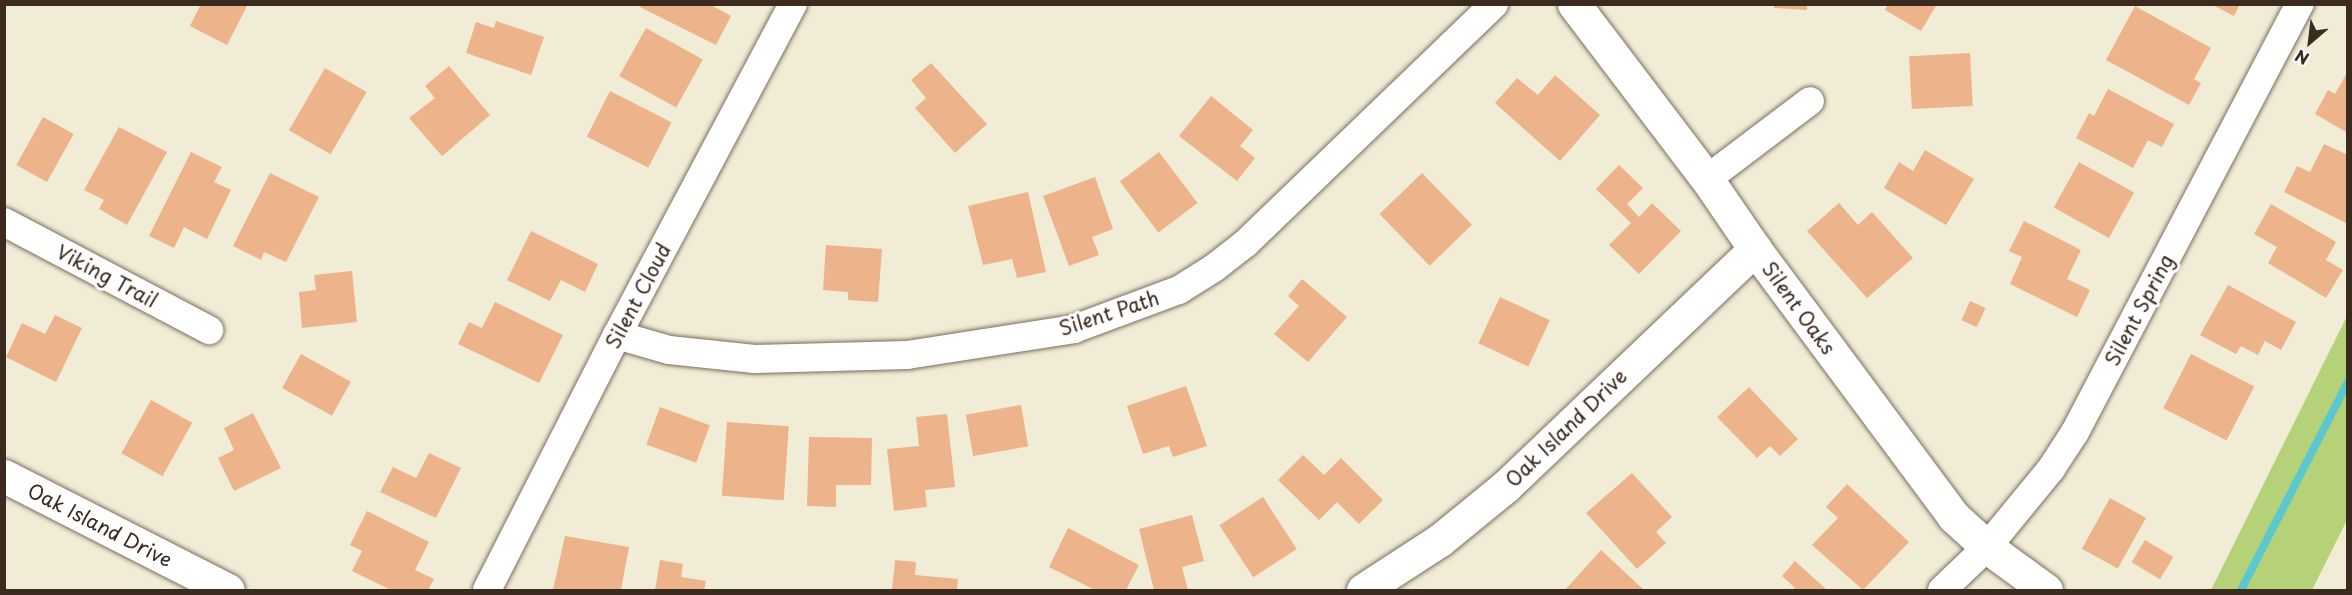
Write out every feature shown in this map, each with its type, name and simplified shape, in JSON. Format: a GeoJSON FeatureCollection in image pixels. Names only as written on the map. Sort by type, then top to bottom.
{"type":"FeatureCollection","features":[{"type":"Feature","properties":{"kind":"street","name":"Silent Cloud"},"geometry":{"type":"LineString","coordinates":[[487,591],[617,335],[793,4]]}},
{"type":"Feature","properties":{"kind":"street","name":"Silent Path"},"geometry":{"type":"LineString","coordinates":[[617,335],[669,350],[755,359],[907,356],[1074,329],[1179,290],[1214,268],[1246,243],[1494,4]]}},
{"type":"Feature","properties":{"kind":"street","name":"Silent Oaks"},"geometry":{"type":"LineString","coordinates":[[1574,4],[1707,178],[1755,249],[1953,516],[1987,547],[2046,591]]}},
{"type":"Feature","properties":{"kind":"street","name":"Silent Spring"},"geometry":{"type":"LineString","coordinates":[[1942,591],[1987,547],[2051,469],[2075,432],[2300,4]]}},
{"type":"Feature","properties":{"kind":"street"},"geometry":{"type":"LineString","coordinates":[[1707,178],[1810,101]]}},
{"type":"Feature","properties":{"kind":"street","name":"Viking Trail"},"geometry":{"type":"LineString","coordinates":[[4,222],[209,330]]}},
{"type":"Feature","properties":{"kind":"street","name":"Oak Island Drive"},"geometry":{"type":"LineString","coordinates":[[1362,591],[1440,540],[1506,486],[1755,249]]}},
{"type":"Feature","properties":{"kind":"street","name":"Oak Island Drive"},"geometry":{"type":"LineString","coordinates":[[4,476],[228,591]]}},
{"type":"Feature","properties":{"kind":"green space"},"geometry":{"type":"Polygon","coordinates":[[[2347,316],[2347,520],[2312,590],[2211,590],[2347,316]]]}},
{"type":"Feature","properties":{"kind":"building"},"geometry":{"type":"Polygon","coordinates":[[[201,4],[248,4],[227,45],[190,26],[201,4]]]}},
{"type":"Feature","properties":{"kind":"building"},"geometry":{"type":"Polygon","coordinates":[[[642,4],[709,4],[731,16],[716,45],[640,7],[642,4]]]}},
{"type":"Feature","properties":{"kind":"building"},"geometry":{"type":"Polygon","coordinates":[[[1774,4],[1807,4],[1807,10],[1774,8],[1774,4]]]}},
{"type":"Feature","properties":{"kind":"building"},"geometry":{"type":"Polygon","coordinates":[[[1888,4],[1937,4],[1921,31],[1885,10],[1888,4]]]}},
{"type":"Feature","properties":{"kind":"building"},"geometry":{"type":"Polygon","coordinates":[[[2211,4],[2240,4],[2234,16],[2211,4]]]}},
{"type":"Feature","properties":{"kind":"building"},"geometry":{"type":"Polygon","coordinates":[[[2135,6],[2211,48],[2194,79],[2201,83],[2189,105],[2106,60],[2135,6]]]}},
{"type":"Feature","properties":{"kind":"building"},"geometry":{"type":"Polygon","coordinates":[[[496,21],[544,37],[531,75],[466,53],[476,22],[494,28],[496,21]]]}},
{"type":"Feature","properties":{"kind":"building"},"geometry":{"type":"Polygon","coordinates":[[[646,28],[703,60],[676,108],[619,76],[646,28]]]}},
{"type":"Feature","properties":{"kind":"building"},"geometry":{"type":"Polygon","coordinates":[[[1970,53],[1973,106],[1912,109],[1909,56],[1970,53]]]}},
{"type":"Feature","properties":{"kind":"building"},"geometry":{"type":"Polygon","coordinates":[[[931,63],[987,124],[955,153],[915,108],[926,98],[911,80],[931,63]]]}},
{"type":"Feature","properties":{"kind":"building"},"geometry":{"type":"Polygon","coordinates":[[[449,66],[490,115],[442,156],[409,118],[435,98],[425,86],[449,66]]]}},
{"type":"Feature","properties":{"kind":"building"},"geometry":{"type":"Polygon","coordinates":[[[325,68],[367,92],[331,154],[289,130],[325,68]]]}},
{"type":"Feature","properties":{"kind":"building"},"geometry":{"type":"Polygon","coordinates":[[[2348,71],[2348,133],[2315,114],[2328,90],[2335,94],[2348,71]]]}},
{"type":"Feature","properties":{"kind":"building"},"geometry":{"type":"Polygon","coordinates":[[[1555,75],[1600,115],[1560,161],[1495,103],[1517,78],[1538,95],[1555,75]]]}},
{"type":"Feature","properties":{"kind":"building"},"geometry":{"type":"Polygon","coordinates":[[[2108,89],[2174,124],[2162,147],[2148,140],[2133,168],[2076,138],[2089,113],[2094,116],[2108,89]]]}},
{"type":"Feature","properties":{"kind":"building"},"geometry":{"type":"Polygon","coordinates":[[[610,91],[671,122],[648,168],[587,136],[610,91]]]}},
{"type":"Feature","properties":{"kind":"building"},"geometry":{"type":"Polygon","coordinates":[[[1211,96],[1253,130],[1240,146],[1255,158],[1237,181],[1179,136],[1211,96]]]}},
{"type":"Feature","properties":{"kind":"building"},"geometry":{"type":"Polygon","coordinates":[[[43,117],[74,134],[47,182],[16,165],[43,117]]]}},
{"type":"Feature","properties":{"kind":"building"},"geometry":{"type":"Polygon","coordinates":[[[119,127],[167,152],[127,225],[99,209],[104,200],[84,190],[119,127]]]}},
{"type":"Feature","properties":{"kind":"building"},"geometry":{"type":"Polygon","coordinates":[[[2324,144],[2348,155],[2348,224],[2284,192],[2297,166],[2310,172],[2324,144]]]}},
{"type":"Feature","properties":{"kind":"building"},"geometry":{"type":"Polygon","coordinates":[[[1925,150],[1974,179],[1946,225],[1884,188],[1899,162],[1913,171],[1925,150]]]}},
{"type":"Feature","properties":{"kind":"building"},"geometry":{"type":"Polygon","coordinates":[[[191,152],[222,167],[214,182],[231,190],[207,239],[184,227],[174,248],[149,236],[191,152]]]}},
{"type":"Feature","properties":{"kind":"building"},"geometry":{"type":"Polygon","coordinates":[[[1159,152],[1198,203],[1158,233],[1120,181],[1159,152]]]}},
{"type":"Feature","properties":{"kind":"building"},"geometry":{"type":"Polygon","coordinates":[[[2079,162],[2134,193],[2109,238],[2054,207],[2079,162]]]}},
{"type":"Feature","properties":{"kind":"building"},"geometry":{"type":"Polygon","coordinates":[[[1619,165],[1643,188],[1627,204],[1639,217],[1652,203],[1681,231],[1639,274],[1609,245],[1631,223],[1596,189],[1619,165]]]}},
{"type":"Feature","properties":{"kind":"building"},"geometry":{"type":"Polygon","coordinates":[[[270,173],[319,197],[286,262],[264,252],[261,260],[233,246],[270,173]]]}},
{"type":"Feature","properties":{"kind":"building"},"geometry":{"type":"Polygon","coordinates":[[[1422,173],[1472,225],[1430,266],[1380,214],[1422,173]]]}},
{"type":"Feature","properties":{"kind":"building"},"geometry":{"type":"Polygon","coordinates":[[[1095,177],[1113,229],[1092,237],[1099,255],[1069,266],[1043,196],[1095,177]]]}},
{"type":"Feature","properties":{"kind":"building"},"geometry":{"type":"Polygon","coordinates":[[[1028,192],[1046,272],[1017,278],[1012,259],[983,265],[968,206],[1028,192]]]}},
{"type":"Feature","properties":{"kind":"building"},"geometry":{"type":"Polygon","coordinates":[[[1839,203],[1858,225],[1872,212],[1913,258],[1867,298],[1807,231],[1839,203]]]}},
{"type":"Feature","properties":{"kind":"building"},"geometry":{"type":"Polygon","coordinates":[[[2271,204],[2336,242],[2326,260],[2343,270],[2326,298],[2268,263],[2277,247],[2254,234],[2271,204]]]}},
{"type":"Feature","properties":{"kind":"building"},"geometry":{"type":"Polygon","coordinates":[[[2024,221],[2081,250],[2067,279],[2090,290],[2077,317],[2010,284],[2022,257],[2009,251],[2024,221]]]}},
{"type":"Feature","properties":{"kind":"building"},"geometry":{"type":"Polygon","coordinates":[[[531,231],[598,264],[585,292],[561,280],[550,301],[507,280],[531,231]]]}},
{"type":"Feature","properties":{"kind":"building"},"geometry":{"type":"Polygon","coordinates":[[[826,245],[882,249],[878,302],[848,300],[848,292],[823,290],[826,245]]]}},
{"type":"Feature","properties":{"kind":"building"},"geometry":{"type":"Polygon","coordinates":[[[352,271],[357,322],[302,328],[299,292],[316,290],[314,275],[352,271]]]}},
{"type":"Feature","properties":{"kind":"building"},"geometry":{"type":"Polygon","coordinates":[[[1302,279],[1347,317],[1308,362],[1274,334],[1299,306],[1288,296],[1302,279]]]}},
{"type":"Feature","properties":{"kind":"building"},"geometry":{"type":"Polygon","coordinates":[[[2228,285],[2296,322],[2281,350],[2265,341],[2258,355],[2241,346],[2236,354],[2200,335],[2228,285]]]}},
{"type":"Feature","properties":{"kind":"building"},"geometry":{"type":"Polygon","coordinates":[[[1500,297],[1550,320],[1528,366],[1478,343],[1500,297]]]}},
{"type":"Feature","properties":{"kind":"building"},"geometry":{"type":"Polygon","coordinates":[[[1970,301],[1986,308],[1977,327],[1961,320],[1970,301]]]}},
{"type":"Feature","properties":{"kind":"building"},"geometry":{"type":"Polygon","coordinates":[[[495,302],[563,335],[539,383],[458,344],[469,322],[482,328],[495,302]]]}},
{"type":"Feature","properties":{"kind":"building"},"geometry":{"type":"Polygon","coordinates":[[[55,315],[82,328],[56,382],[6,357],[22,323],[45,334],[55,315]]]}},
{"type":"Feature","properties":{"kind":"building"},"geometry":{"type":"Polygon","coordinates":[[[301,354],[351,382],[332,416],[282,388],[301,354]]]}},
{"type":"Feature","properties":{"kind":"building"},"geometry":{"type":"Polygon","coordinates":[[[2191,354],[2254,386],[2227,441],[2163,408],[2191,354]]]}},
{"type":"Feature","properties":{"kind":"building"},"geometry":{"type":"Polygon","coordinates":[[[1186,386],[1207,446],[1173,457],[1169,446],[1143,454],[1127,406],[1186,386]]]}},
{"type":"Feature","properties":{"kind":"building"},"geometry":{"type":"Polygon","coordinates":[[[1749,387],[1798,439],[1780,456],[1770,446],[1757,458],[1717,417],[1749,387]]]}},
{"type":"Feature","properties":{"kind":"building"},"geometry":{"type":"Polygon","coordinates":[[[151,400],[192,423],[163,476],[121,453],[151,400]]]}},
{"type":"Feature","properties":{"kind":"building"},"geometry":{"type":"Polygon","coordinates":[[[1021,405],[1028,446],[973,456],[966,415],[1021,405]]]}},
{"type":"Feature","properties":{"kind":"building"},"geometry":{"type":"Polygon","coordinates":[[[660,407],[710,425],[696,463],[646,445],[660,407]]]}},
{"type":"Feature","properties":{"kind":"building"},"geometry":{"type":"Polygon","coordinates":[[[253,413],[281,468],[234,491],[218,458],[234,450],[224,428],[253,413]]]}},
{"type":"Feature","properties":{"kind":"building"},"geometry":{"type":"Polygon","coordinates":[[[947,414],[955,487],[925,490],[927,507],[894,511],[887,449],[919,446],[916,417],[947,414]]]}},
{"type":"Feature","properties":{"kind":"building"},"geometry":{"type":"Polygon","coordinates":[[[727,422],[789,426],[784,500],[722,496],[727,422]]]}},
{"type":"Feature","properties":{"kind":"building"},"geometry":{"type":"Polygon","coordinates":[[[809,437],[872,438],[871,485],[836,485],[836,507],[807,506],[809,437]]]}},
{"type":"Feature","properties":{"kind":"building"},"geometry":{"type":"Polygon","coordinates":[[[429,453],[461,468],[436,518],[380,492],[393,467],[416,478],[429,453]]]}},
{"type":"Feature","properties":{"kind":"building"},"geometry":{"type":"Polygon","coordinates":[[[1303,455],[1324,475],[1341,458],[1383,500],[1359,524],[1337,502],[1319,520],[1278,480],[1303,455]]]}},
{"type":"Feature","properties":{"kind":"building"},"geometry":{"type":"Polygon","coordinates":[[[1632,473],[1672,517],[1656,532],[1666,543],[1637,569],[1586,513],[1632,473]]]}},
{"type":"Feature","properties":{"kind":"building"},"geometry":{"type":"Polygon","coordinates":[[[1847,484],[1909,542],[1863,590],[1812,545],[1838,518],[1826,507],[1847,484]]]}},
{"type":"Feature","properties":{"kind":"building"},"geometry":{"type":"Polygon","coordinates":[[[1263,497],[1297,549],[1253,577],[1219,525],[1263,497]]]}},
{"type":"Feature","properties":{"kind":"building"},"geometry":{"type":"Polygon","coordinates":[[[2110,498],[2146,518],[2118,569],[2082,549],[2110,498]]]}},
{"type":"Feature","properties":{"kind":"building"},"geometry":{"type":"Polygon","coordinates":[[[367,511],[429,542],[415,570],[434,579],[428,590],[391,590],[352,571],[362,551],[350,545],[367,511]]]}},
{"type":"Feature","properties":{"kind":"building"},"geometry":{"type":"Polygon","coordinates":[[[1192,515],[1204,561],[1182,567],[1188,590],[1154,590],[1139,529],[1192,515]]]}},
{"type":"Feature","properties":{"kind":"building"},"geometry":{"type":"Polygon","coordinates":[[[1068,528],[1139,565],[1126,590],[1095,590],[1049,567],[1068,528]]]}},
{"type":"Feature","properties":{"kind":"building"},"geometry":{"type":"Polygon","coordinates":[[[565,536],[629,547],[621,590],[553,590],[565,536]]]}},
{"type":"Feature","properties":{"kind":"building"},"geometry":{"type":"Polygon","coordinates":[[[2145,540],[2173,557],[2160,579],[2132,562],[2145,540]]]}},
{"type":"Feature","properties":{"kind":"building"},"geometry":{"type":"Polygon","coordinates":[[[1601,550],[1644,590],[1565,590],[1601,550]]]}},
{"type":"Feature","properties":{"kind":"building"},"geometry":{"type":"Polygon","coordinates":[[[660,560],[683,564],[681,577],[706,581],[704,590],[655,590],[660,560]]]}},
{"type":"Feature","properties":{"kind":"building"},"geometry":{"type":"Polygon","coordinates":[[[895,560],[916,562],[915,575],[958,579],[957,590],[892,590],[895,560]]]}},
{"type":"Feature","properties":{"kind":"building"},"geometry":{"type":"Polygon","coordinates":[[[1795,561],[1827,590],[1793,590],[1795,588],[1782,576],[1795,561]]]}},
{"type":"Feature","properties":{"kind":"waterway"},"geometry":{"type":"LineString","coordinates":[[2241,590],[2348,382]]}}]}
